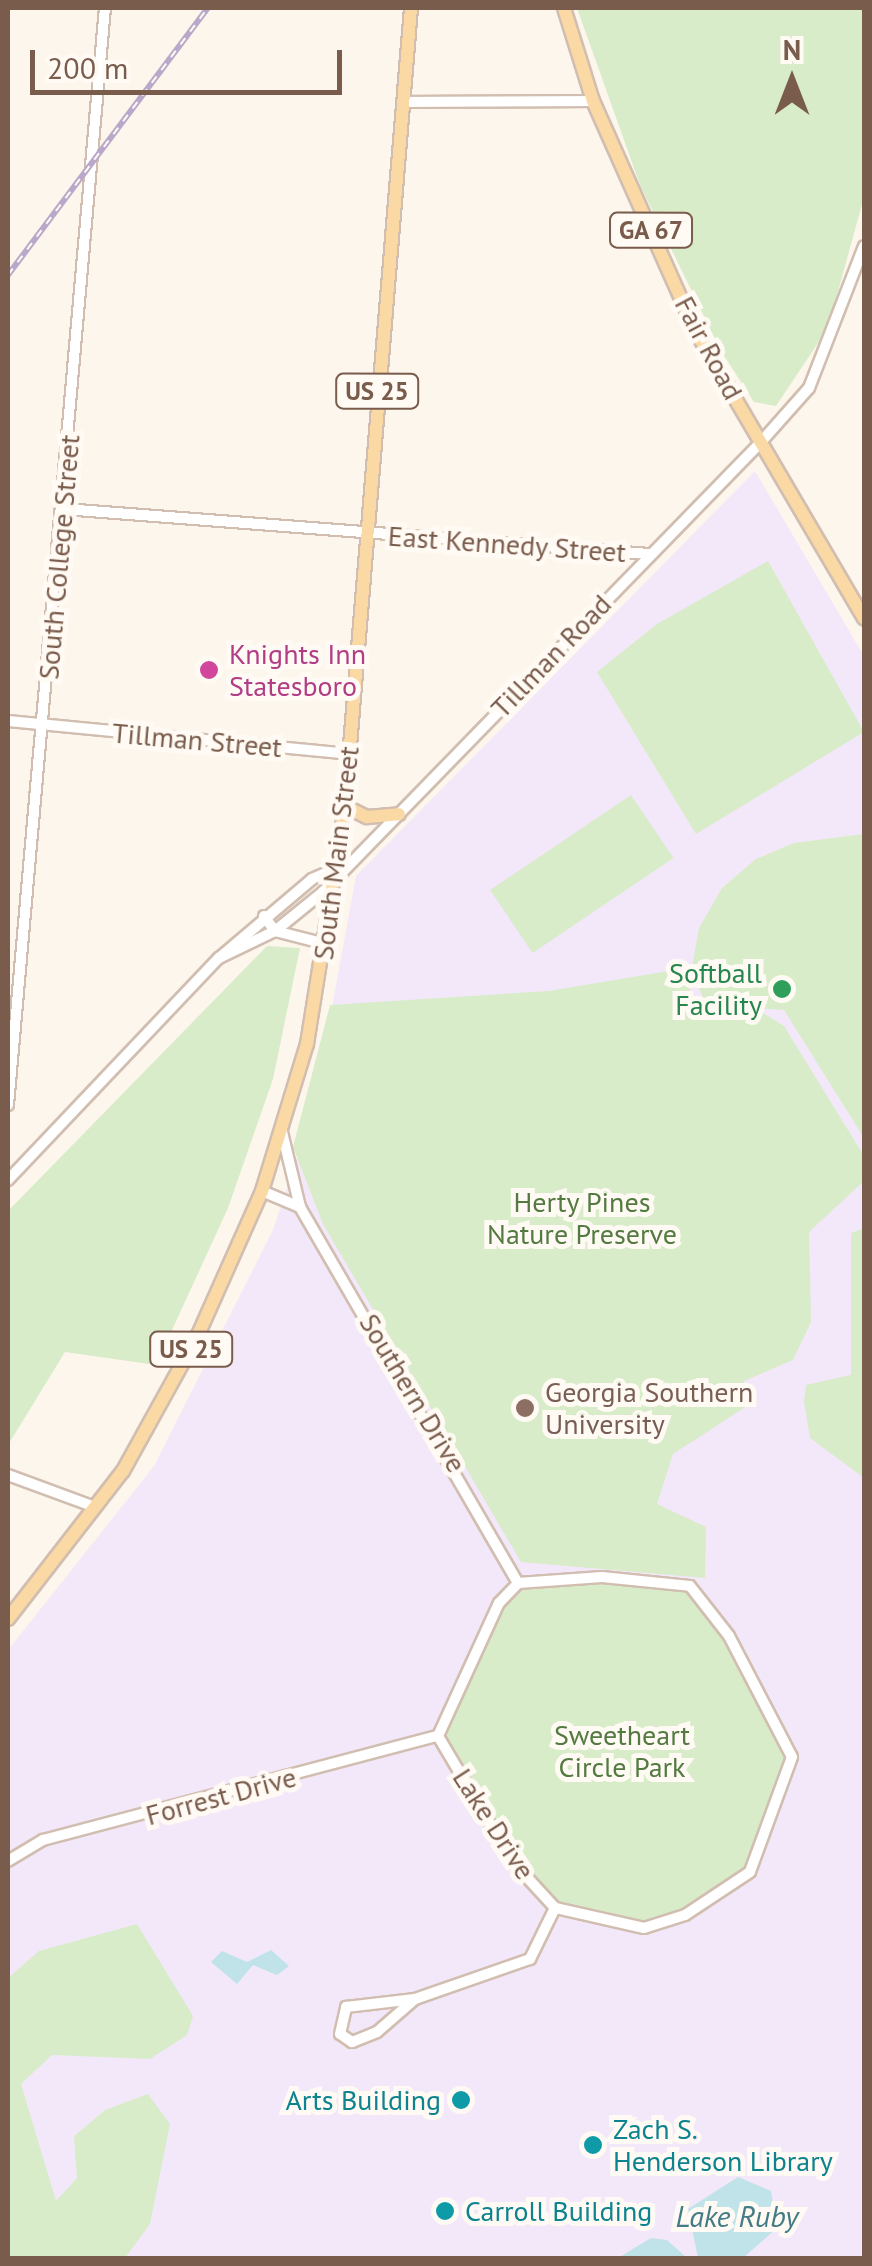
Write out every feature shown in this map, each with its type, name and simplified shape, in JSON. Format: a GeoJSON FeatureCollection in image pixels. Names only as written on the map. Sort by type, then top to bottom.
{"type":"FeatureCollection","features":[{"type":"Feature","properties":{"kind":"main road","name":"South Main Street"},"geometry":{"type":"LineString","coordinates":[[8,1619],[95,1507],[191,1349],[262,1192],[282,1132],[326,944],[339,867],[411,8]]}},
{"type":"Feature","properties":{"kind":"main road","name":"Fair Road"},"geometry":{"type":"LineString","coordinates":[[564,8],[593,101],[696,332],[864,618]]}},
{"type":"Feature","properties":{"kind":"main road"},"geometry":{"type":"LineString","coordinates":[[345,806],[361,816],[399,814]]}},
{"type":"Feature","properties":{"kind":"street","name":"South College Street"},"geometry":{"type":"LineString","coordinates":[[8,1105],[64,509],[104,8]]}},
{"type":"Feature","properties":{"kind":"street"},"geometry":{"type":"LineString","coordinates":[[403,102],[593,101]]}},
{"type":"Feature","properties":{"kind":"street","name":"Tillman Road"},"geometry":{"type":"LineString","coordinates":[[219,958],[275,932],[399,814],[761,442],[809,388],[864,246]]}},
{"type":"Feature","properties":{"kind":"street","name":"East Kennedy Street"},"geometry":{"type":"LineString","coordinates":[[64,509],[649,554]]}},
{"type":"Feature","properties":{"kind":"street","name":"Tillman Street"},"geometry":{"type":"LineString","coordinates":[[8,721],[349,754]]}},
{"type":"Feature","properties":{"kind":"street","name":"Tillman Road"},"geometry":{"type":"LineString","coordinates":[[8,1180],[219,958],[264,916],[339,867]]}},
{"type":"Feature","properties":{"kind":"street"},"geometry":{"type":"LineString","coordinates":[[264,916],[275,932],[326,944]]}},
{"type":"Feature","properties":{"kind":"street","name":"Southern Drive"},"geometry":{"type":"LineString","coordinates":[[282,1132],[300,1207],[518,1583]]}},
{"type":"Feature","properties":{"kind":"street"},"geometry":{"type":"LineString","coordinates":[[262,1192],[300,1207]]}},
{"type":"Feature","properties":{"kind":"street"},"geometry":{"type":"LineString","coordinates":[[8,1475],[95,1507]]}},
{"type":"Feature","properties":{"kind":"street"},"geometry":{"type":"LineString","coordinates":[[415,1999],[377,2032],[352,2042],[340,2034],[346,2007],[415,1999],[530,1959],[555,1908],[644,1928],[730,1889],[764,1848],[792,1757],[751,1670],[690,1586],[602,1576],[518,1583],[499,1603],[438,1736]]}},
{"type":"Feature","properties":{"kind":"street","name":"Forrest Drive"},"geometry":{"type":"LineString","coordinates":[[8,1861],[42,1840],[438,1736]]}},
{"type":"Feature","properties":{"kind":"street","name":"Lake Drive"},"geometry":{"type":"LineString","coordinates":[[438,1736],[512,1861],[555,1908]]}},
{"type":"Feature","properties":{"kind":"shaded area","name":"Georgia Southern University"},"geometry":{"type":"Polygon","coordinates":[[[755,471],[864,656],[864,2258],[8,2258],[8,1650],[154,1466],[273,1230],[314,1105],[356,876],[755,471]]]}},
{"type":"Feature","properties":{"kind":"green space"},"geometry":{"type":"Polygon","coordinates":[[[577,8],[864,8],[864,197],[828,328],[776,406],[754,402],[721,351],[640,185],[577,8]]]}},
{"type":"Feature","properties":{"kind":"green space"},"geometry":{"type":"Polygon","coordinates":[[[768,561],[864,732],[696,834],[597,672],[657,624],[768,561]]]}},
{"type":"Feature","properties":{"kind":"green space"},"geometry":{"type":"Polygon","coordinates":[[[631,795],[673,858],[533,953],[490,890],[631,795]]]}},
{"type":"Feature","properties":{"kind":"green space","name":"Softball Facility"},"geometry":{"type":"Polygon","coordinates":[[[864,834],[864,1138],[784,1010],[707,1005],[691,973],[699,928],[722,888],[756,859],[794,843],[864,834]]]}},
{"type":"Feature","properties":{"kind":"green space"},"geometry":{"type":"Polygon","coordinates":[[[267,946],[300,948],[273,1079],[228,1208],[156,1365],[65,1352],[8,1445],[8,1211],[267,946]]]}},
{"type":"Feature","properties":{"kind":"green space","name":"Herty Pines Nature Preserve"},"geometry":{"type":"Polygon","coordinates":[[[680,969],[696,1003],[716,1016],[763,1013],[784,1026],[864,1156],[864,1181],[809,1232],[811,1322],[793,1360],[744,1381],[747,1406],[673,1454],[657,1504],[706,1527],[705,1578],[521,1562],[323,1224],[293,1147],[330,1005],[549,991],[680,969]]]}},
{"type":"Feature","properties":{"kind":"green space"},"geometry":{"type":"Polygon","coordinates":[[[864,1228],[864,1478],[810,1438],[804,1402],[806,1385],[851,1375],[851,1233],[864,1228]]]}},
{"type":"Feature","properties":{"kind":"green space","name":"Sweetheart Circle Park"},"geometry":{"type":"Polygon","coordinates":[[[564,1577],[690,1586],[792,1757],[764,1848],[731,1889],[644,1928],[555,1908],[512,1861],[438,1736],[499,1603],[518,1583],[564,1577]]]}},
{"type":"Feature","properties":{"kind":"green space"},"geometry":{"type":"Polygon","coordinates":[[[137,1924],[193,2016],[187,2035],[150,2059],[52,2055],[21,2084],[56,2201],[77,2178],[74,2136],[105,2110],[148,2094],[170,2124],[150,2224],[125,2258],[8,2258],[8,1978],[39,1951],[137,1924]]]}},
{"type":"Feature","properties":{"kind":"water"},"geometry":{"type":"Polygon","coordinates":[[[271,1950],[289,1966],[277,1975],[253,1965],[237,1984],[211,1962],[222,1951],[247,1962],[271,1950]]]}},
{"type":"Feature","properties":{"kind":"water","name":"Lake Ruby"},"geometry":{"type":"Polygon","coordinates":[[[738,2177],[771,2191],[777,2228],[743,2258],[698,2258],[688,2209],[738,2177]]]}},
{"type":"Feature","properties":{"kind":"water"},"geometry":{"type":"Polygon","coordinates":[[[651,2238],[667,2240],[687,2258],[618,2258],[651,2238]]]}},
{"type":"Feature","properties":{"kind":"railway"},"geometry":{"type":"LineString","coordinates":[[8,275],[208,8]]}},
{"type":"Feature","properties":{"kind":"place","name":"Knights Inn Statesboro"},"geometry":{"type":"Point","coordinates":[209,670]}},
{"type":"Feature","properties":{"kind":"place","name":"Softball Facility"},"geometry":{"type":"Point","coordinates":[782,989]}},
{"type":"Feature","properties":{"kind":"place","name":"Georgia Southern University"},"geometry":{"type":"Point","coordinates":[525,1408]}},
{"type":"Feature","properties":{"kind":"place","name":"Arts Building"},"geometry":{"type":"Point","coordinates":[461,2100]}},
{"type":"Feature","properties":{"kind":"place","name":"Zach S. Henderson Library"},"geometry":{"type":"Point","coordinates":[593,2145]}},
{"type":"Feature","properties":{"kind":"place","name":"Carroll Building"},"geometry":{"type":"Point","coordinates":[445,2211]}}]}
